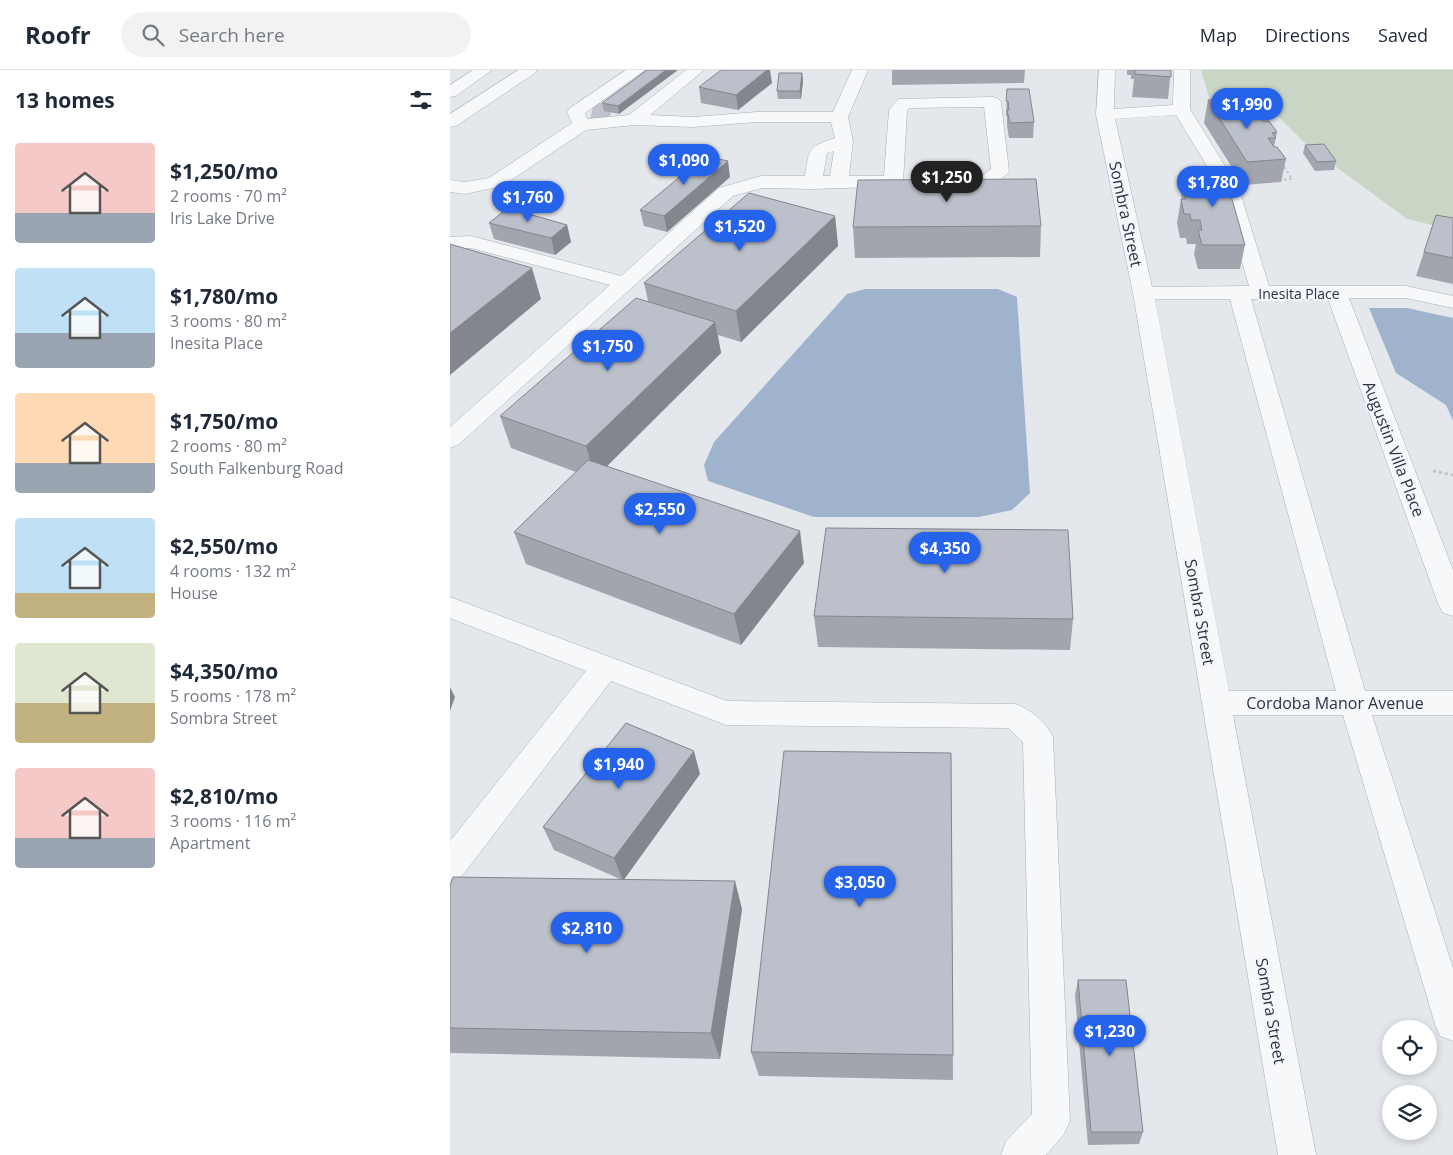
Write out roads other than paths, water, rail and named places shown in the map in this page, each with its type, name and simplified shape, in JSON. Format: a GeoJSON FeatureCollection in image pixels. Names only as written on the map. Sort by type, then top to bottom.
{"type":"FeatureCollection","features":[{"type":"Feature","properties":{"kind":"street"},"geometry":{"type":"LineString","coordinates":[[450,92],[484,70]]}},
{"type":"Feature","properties":{"kind":"street"},"geometry":{"type":"LineString","coordinates":[[450,122],[529,70]]}},
{"type":"Feature","properties":{"kind":"street"},"geometry":{"type":"LineString","coordinates":[[839,182],[844,141],[839,117],[860,70]]}},
{"type":"Feature","properties":{"kind":"street","name":"Sombra Street"},"geometry":{"type":"LineString","coordinates":[[1107,70],[1105,115],[1143,293],[1297,1155]]}},
{"type":"Feature","properties":{"kind":"street"},"geometry":{"type":"LineString","coordinates":[[1182,70],[1182,108],[1230,189],[1250,293],[1248,320],[1269,402],[1354,703],[1453,1024]]}},
{"type":"Feature","properties":{"kind":"street"},"geometry":{"type":"LineString","coordinates":[[450,186],[465,188],[495,182],[635,94],[694,122],[757,117],[839,117]]}},
{"type":"Feature","properties":{"kind":"street"},"geometry":{"type":"LineString","coordinates":[[893,182],[898,110],[904,103],[992,102],[1000,171],[988,180],[932,181]]}},
{"type":"Feature","properties":{"kind":"street"},"geometry":{"type":"LineString","coordinates":[[1105,115],[1182,108]]}},
{"type":"Feature","properties":{"kind":"street"},"geometry":{"type":"LineString","coordinates":[[813,183],[819,150],[844,141]]}},
{"type":"Feature","properties":{"kind":"street"},"geometry":{"type":"LineString","coordinates":[[450,440],[726,192],[761,182],[912,181]]}},
{"type":"Feature","properties":{"kind":"street"},"geometry":{"type":"LineString","coordinates":[[450,243],[471,242],[625,283]]}},
{"type":"Feature","properties":{"kind":"street","name":"Augustin Villa Place"},"geometry":{"type":"LineString","coordinates":[[1336,292],[1453,606]]}},
{"type":"Feature","properties":{"kind":"street","name":"Inesita Place"},"geometry":{"type":"LineString","coordinates":[[1143,293],[1406,292],[1453,302]]}},
{"type":"Feature","properties":{"kind":"street"},"geometry":{"type":"LineString","coordinates":[[450,607],[726,713],[1015,716],[1038,737],[1051,1121],[1020,1155]]}},
{"type":"Feature","properties":{"kind":"street"},"geometry":{"type":"LineString","coordinates":[[450,866],[606,666]]}},
{"type":"Feature","properties":{"kind":"street","name":"Cordoba Manor Avenue"},"geometry":{"type":"LineString","coordinates":[[1216,703],[1453,703]]}},
{"type":"Feature","properties":{"kind":"water"},"geometry":{"type":"Polygon","coordinates":[[[865,289],[998,289],[1017,297],[1030,493],[1012,510],[979,517],[814,517],[708,481],[704,465],[714,442],[847,294],[865,289]]]}},
{"type":"Feature","properties":{"kind":"water"},"geometry":{"type":"Polygon","coordinates":[[[1369,308],[1407,308],[1453,318],[1453,421],[1446,405],[1396,373],[1369,308]]]}},
{"type":"Feature","properties":{"kind":"tunnel"},"geometry":{"type":"LineString","coordinates":[[592,111],[615,116]]}}]}
